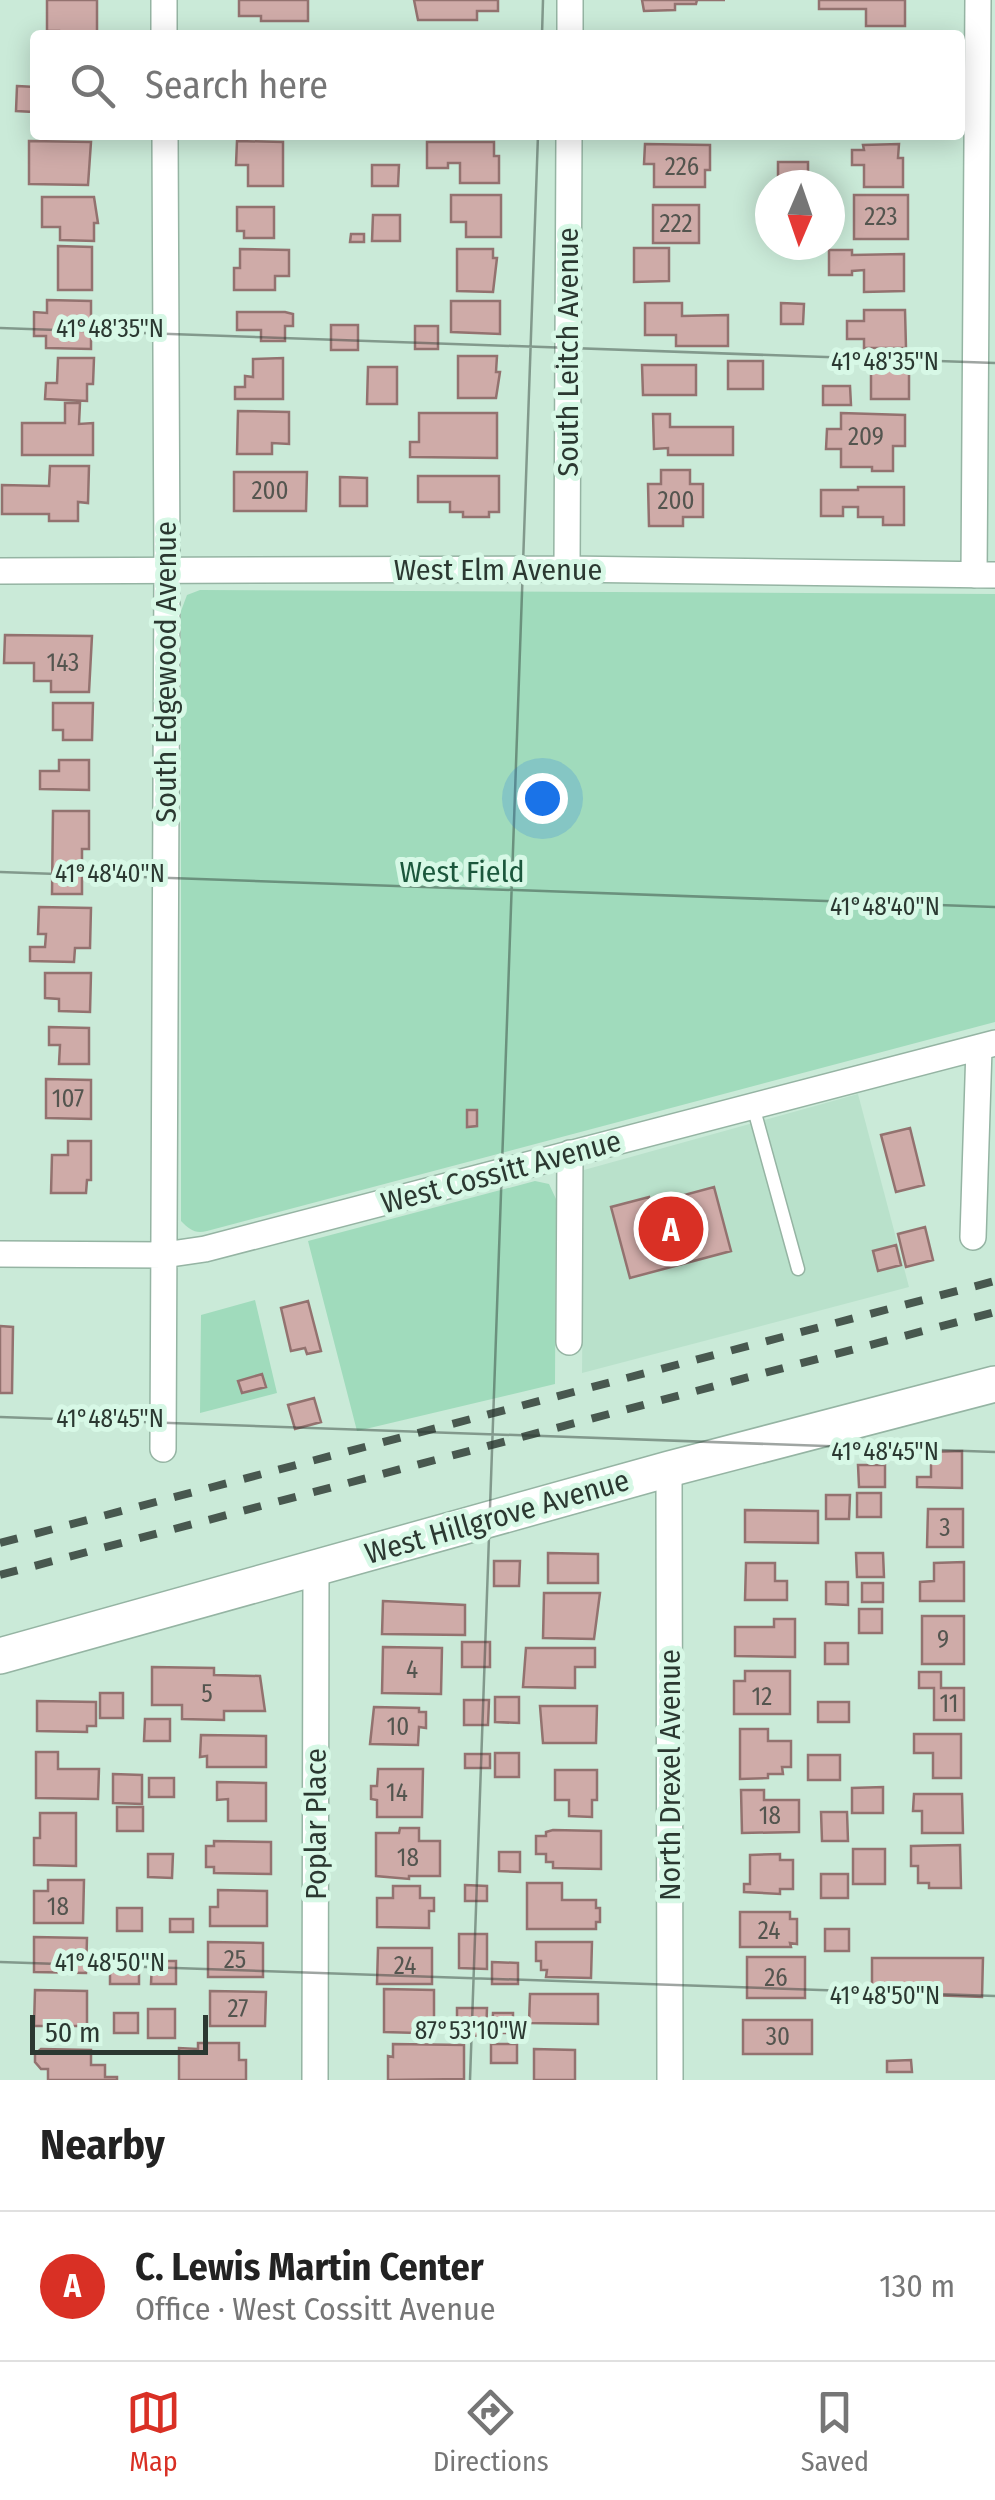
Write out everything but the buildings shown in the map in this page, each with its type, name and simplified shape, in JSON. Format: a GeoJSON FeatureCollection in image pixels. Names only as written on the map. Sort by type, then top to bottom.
{"type":"FeatureCollection","features":[{"type":"Feature","properties":{"kind":"street"},"geometry":{"type":"LineString","coordinates":[[164,0],[164,30]]}},
{"type":"Feature","properties":{"kind":"street"},"geometry":{"type":"LineString","coordinates":[[570,0],[570,30]]}},
{"type":"Feature","properties":{"kind":"street"},"geometry":{"type":"LineString","coordinates":[[978,0],[985,575]]}},
{"type":"Feature","properties":{"kind":"street","name":"South Edgewood Avenue"},"geometry":{"type":"LineString","coordinates":[[163,1449],[165,140]]}},
{"type":"Feature","properties":{"kind":"street","name":"South Leitch Avenue"},"geometry":{"type":"LineString","coordinates":[[567,569],[570,140]]}},
{"type":"Feature","properties":{"kind":"street","name":"West Elm Avenue"},"geometry":{"type":"LineString","coordinates":[[0,571],[567,569],[985,575]]}},
{"type":"Feature","properties":{"kind":"street"},"geometry":{"type":"LineString","coordinates":[[973,1237],[987,1046]]}},
{"type":"Feature","properties":{"kind":"street","name":"West Cossitt Avenue"},"geometry":{"type":"LineString","coordinates":[[0,1254],[164,1255],[205,1248],[987,1046]]}},
{"type":"Feature","properties":{"kind":"street"},"geometry":{"type":"LineString","coordinates":[[569,1342],[570,1154]]}},
{"type":"Feature","properties":{"kind":"street","name":"West Hillgrove Avenue"},"geometry":{"type":"LineString","coordinates":[[0,1656],[669,1469],[995,1384]]}},
{"type":"Feature","properties":{"kind":"street","name":"North Drexel Avenue"},"geometry":{"type":"LineString","coordinates":[[669,1469],[670,2080]]}},
{"type":"Feature","properties":{"kind":"street","name":"Poplar Place"},"geometry":{"type":"LineString","coordinates":[[315,2080],[316,1568]]}},
{"type":"Feature","properties":{"kind":"lane"},"geometry":{"type":"LineString","coordinates":[[753,1106],[798,1269]]}},
{"type":"Feature","properties":{"kind":"shaded area"},"geometry":{"type":"Polygon","coordinates":[[[858,1094],[909,1287],[582,1373],[584,1170],[858,1094]]]}},
{"type":"Feature","properties":{"kind":"green space","name":"West Field"},"geometry":{"type":"Polygon","coordinates":[[[200,590],[995,594],[995,1022],[207,1231],[193,1230],[181,1221],[181,611],[187,595],[200,590]]]}},
{"type":"Feature","properties":{"kind":"green space"},"geometry":{"type":"Polygon","coordinates":[[[535,1181],[549,1184],[556,1199],[555,1384],[357,1431],[308,1241],[535,1181]]]}},
{"type":"Feature","properties":{"kind":"green space"},"geometry":{"type":"Polygon","coordinates":[[[255,1300],[277,1393],[200,1413],[201,1315],[255,1300]]]}},
{"type":"Feature","properties":{"kind":"railway"},"geometry":{"type":"LineString","coordinates":[[0,1543],[995,1281]]}},
{"type":"Feature","properties":{"kind":"railway"},"geometry":{"type":"LineString","coordinates":[[0,1575],[995,1312]]}},
{"type":"Feature","properties":{"kind":"place","name":"C. Lewis Martin Center"},"geometry":{"type":"Point","coordinates":[671,1229]}}]}
